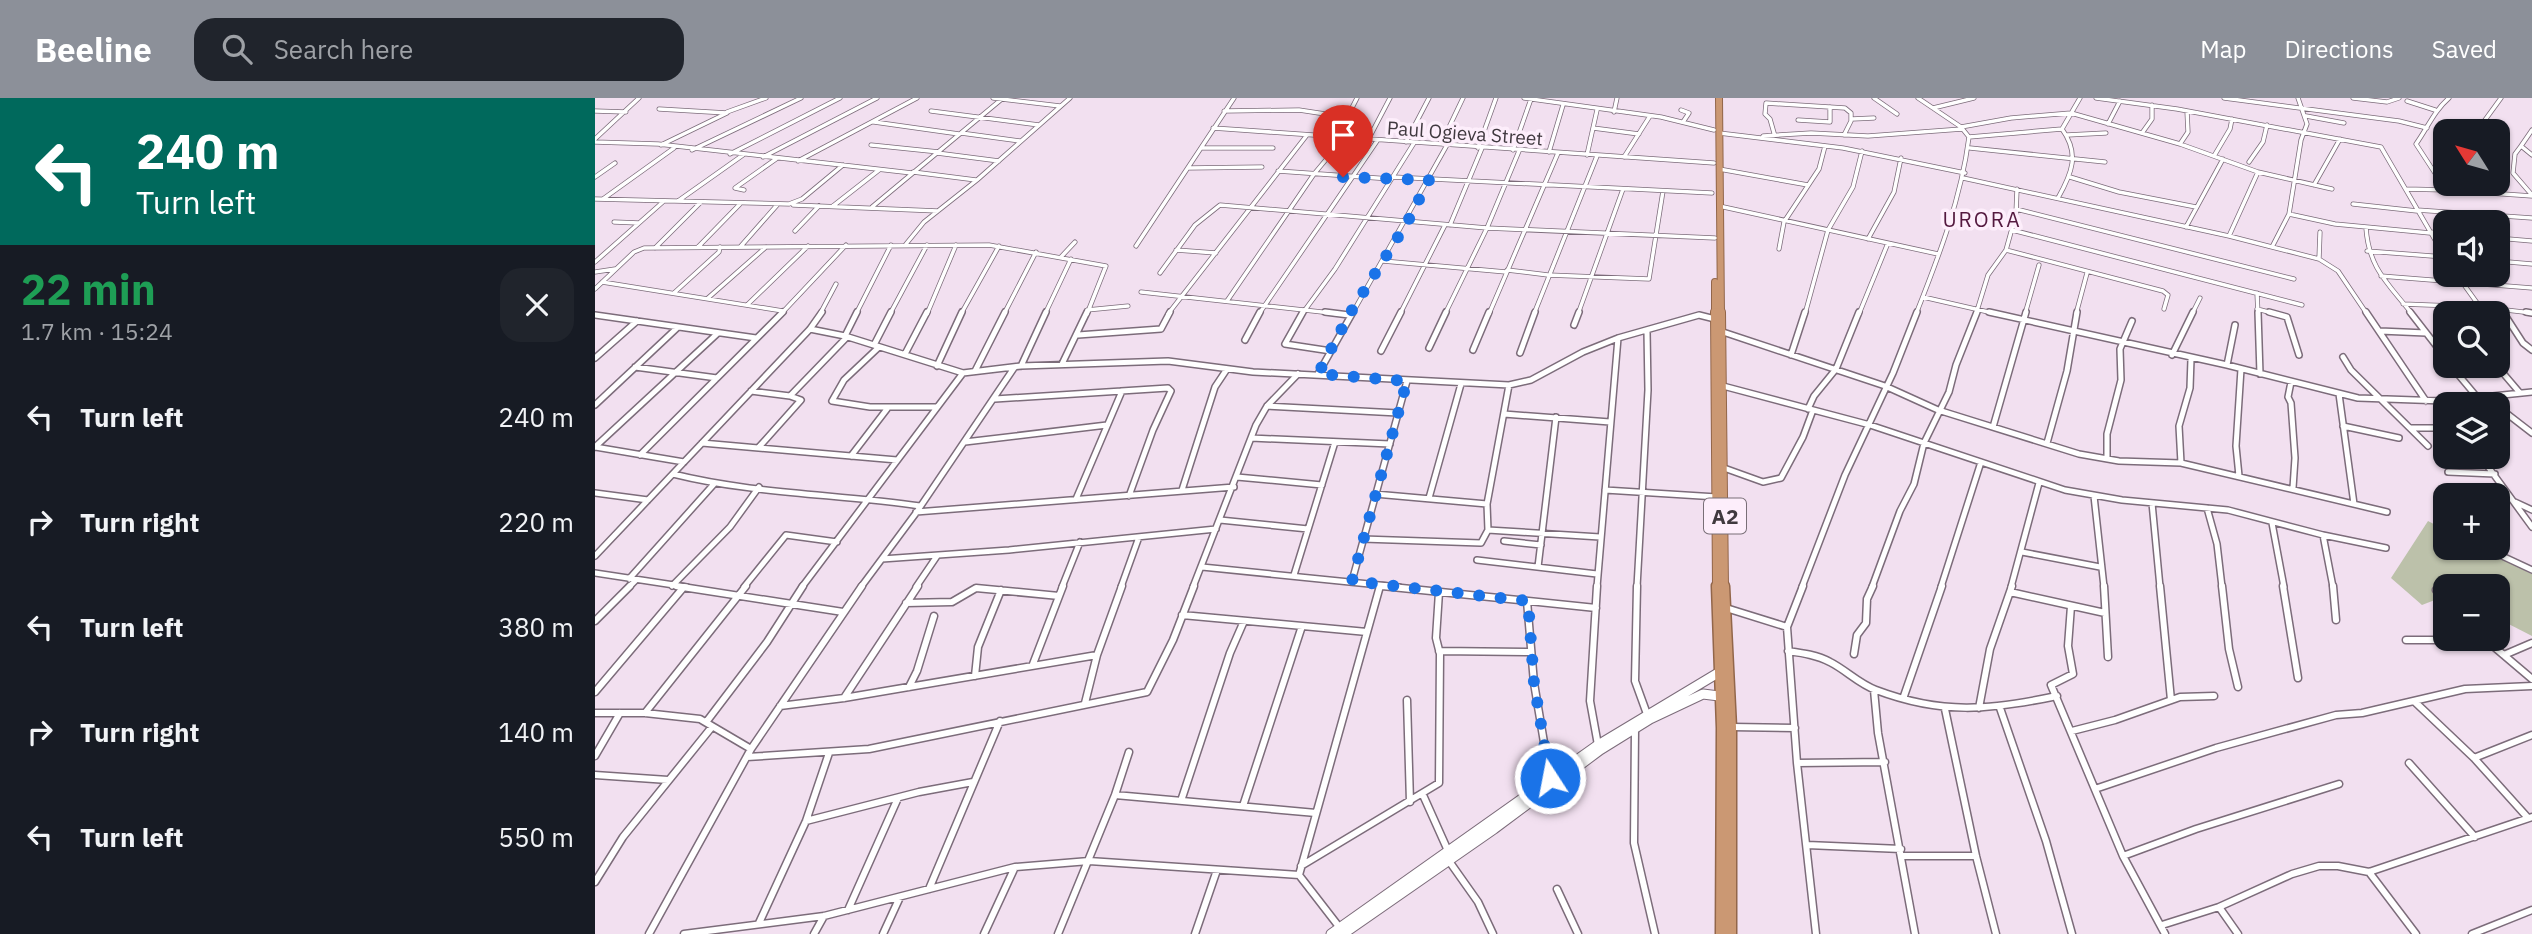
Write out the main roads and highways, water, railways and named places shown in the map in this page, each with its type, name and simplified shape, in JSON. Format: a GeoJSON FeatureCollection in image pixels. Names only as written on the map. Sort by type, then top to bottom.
{"type":"FeatureCollection","features":[{"type":"Feature","properties":{"kind":"highway","name":"A2"},"geometry":{"type":"LineString","coordinates":[[1713,98],[1723,332],[1726,674],[1731,727],[1726,784],[1721,934]]}},
{"type":"Feature","properties":{"kind":"highway","name":"A2"},"geometry":{"type":"LineString","coordinates":[[1716,132],[1719,98]]}},
{"type":"Feature","properties":{"kind":"highway","name":"A2"},"geometry":{"type":"LineString","coordinates":[[1717,166],[1713,192],[1718,673],[1726,784],[1731,934]]}},
{"type":"Feature","properties":{"kind":"district","name":"URORA"},"geometry":{"type":"Point","coordinates":[1982,219]}}]}
